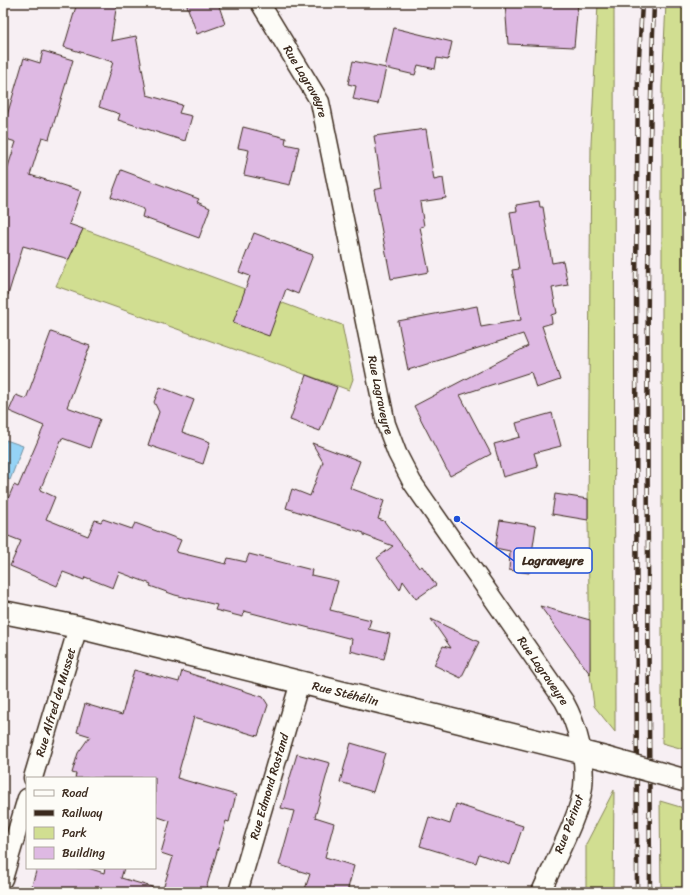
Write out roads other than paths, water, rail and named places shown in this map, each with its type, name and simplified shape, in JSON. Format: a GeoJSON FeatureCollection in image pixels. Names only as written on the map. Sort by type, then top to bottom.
{"type":"FeatureCollection","features":[{"type":"Feature","properties":{"kind":"street","name":"Rue Lagraveyre"},"geometry":{"type":"LineString","coordinates":[[260,3],[320,102],[386,424],[397,453],[412,482],[564,701],[572,715],[581,752]]}},
{"type":"Feature","properties":{"kind":"street","name":"Rue Stéhélin"},"geometry":{"type":"LineString","coordinates":[[3,612],[78,627],[605,758],[687,780]]}},
{"type":"Feature","properties":{"kind":"street","name":"Rue Alfred de Musset"},"geometry":{"type":"LineString","coordinates":[[33,777],[78,627]]}},
{"type":"Feature","properties":{"kind":"street","name":"Rue Edmond Rostand"},"geometry":{"type":"LineString","coordinates":[[238,892],[300,682]]}},
{"type":"Feature","properties":{"kind":"street","name":"Rue Périnot"},"geometry":{"type":"LineString","coordinates":[[541,892],[575,815],[583,787],[581,752]]}},
{"type":"Feature","properties":{"kind":"street"},"geometry":{"type":"LineString","coordinates":[[3,879],[26,801]]}},
{"type":"Feature","properties":{"kind":"water"},"geometry":{"type":"Polygon","coordinates":[[[6,440],[23,446],[10,480],[3,477],[3,448],[6,440]]]}},
{"type":"Feature","properties":{"kind":"railway"},"geometry":{"type":"LineString","coordinates":[[637,892],[636,285],[638,75],[642,3]]}},
{"type":"Feature","properties":{"kind":"railway"},"geometry":{"type":"LineString","coordinates":[[650,892],[648,336],[654,3]]}},
{"type":"Feature","properties":{"kind":"place","name":"Lagraveyre"},"geometry":{"type":"Point","coordinates":[457,519]}}]}
